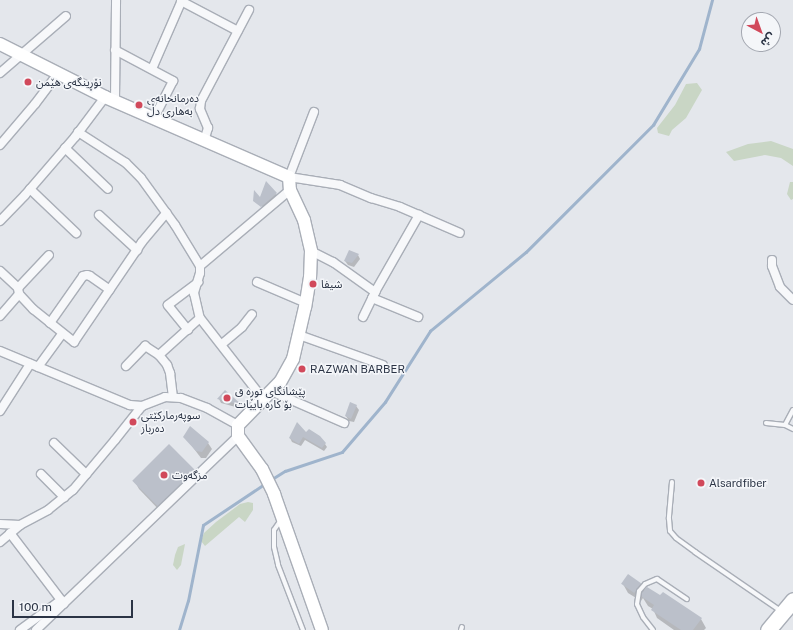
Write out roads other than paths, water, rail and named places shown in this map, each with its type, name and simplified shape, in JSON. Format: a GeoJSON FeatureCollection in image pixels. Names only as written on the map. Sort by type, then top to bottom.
{"type":"FeatureCollection","features":[{"type":"Feature","properties":{"kind":"highway"},"geometry":{"type":"LineString","coordinates":[[768,630],[793,600]]}},
{"type":"Feature","properties":{"kind":"street"},"geometry":{"type":"LineString","coordinates":[[0,221],[110,98],[115,50],[116,0]]}},
{"type":"Feature","properties":{"kind":"street"},"geometry":{"type":"LineString","coordinates":[[152,69],[182,0],[238,31]]}},
{"type":"Feature","properties":{"kind":"street"},"geometry":{"type":"LineString","coordinates":[[204,141],[208,128],[200,109],[201,101],[249,10]]}},
{"type":"Feature","properties":{"kind":"street"},"geometry":{"type":"LineString","coordinates":[[0,73],[66,16]]}},
{"type":"Feature","properties":{"kind":"street"},"geometry":{"type":"LineString","coordinates":[[0,44],[110,98],[204,141],[289,177],[340,185],[419,215],[460,233]]}},
{"type":"Feature","properties":{"kind":"street"},"geometry":{"type":"LineString","coordinates":[[115,50],[173,81],[154,118]]}},
{"type":"Feature","properties":{"kind":"street"},"geometry":{"type":"LineString","coordinates":[[0,145],[35,104],[58,73]]}},
{"type":"Feature","properties":{"kind":"street"},"geometry":{"type":"LineString","coordinates":[[36,630],[62,602],[238,431],[267,395],[280,382],[293,359],[306,302],[310,277],[311,251],[304,220],[290,190],[289,177],[314,112]]}},
{"type":"Feature","properties":{"kind":"street"},"geometry":{"type":"LineString","coordinates":[[78,132],[126,163],[141,178],[166,213],[200,266],[198,282],[194,293],[200,318],[267,395],[344,423]]}},
{"type":"Feature","properties":{"kind":"street"},"geometry":{"type":"LineString","coordinates":[[65,148],[108,189]]}},
{"type":"Feature","properties":{"kind":"street"},"geometry":{"type":"LineString","coordinates":[[30,189],[76,233]]}},
{"type":"Feature","properties":{"kind":"street"},"geometry":{"type":"LineString","coordinates":[[200,266],[290,190]]}},
{"type":"Feature","properties":{"kind":"street"},"geometry":{"type":"LineString","coordinates":[[0,271],[33,309],[62,334],[74,342],[137,250],[166,213]]}},
{"type":"Feature","properties":{"kind":"street"},"geometry":{"type":"LineString","coordinates":[[99,215],[137,250]]}},
{"type":"Feature","properties":{"kind":"street"},"geometry":{"type":"LineString","coordinates":[[363,317],[373,295],[419,215]]}},
{"type":"Feature","properties":{"kind":"street"},"geometry":{"type":"LineString","coordinates":[[311,251],[333,262],[373,295],[418,317]]}},
{"type":"Feature","properties":{"kind":"street"},"geometry":{"type":"LineString","coordinates":[[0,316],[18,291],[49,255]]}},
{"type":"Feature","properties":{"kind":"street"},"geometry":{"type":"LineString","coordinates":[[772,260],[772,266],[780,287],[793,300]]}},
{"type":"Feature","properties":{"kind":"street"},"geometry":{"type":"LineString","coordinates":[[50,323],[83,276],[87,274],[110,290]]}},
{"type":"Feature","properties":{"kind":"street"},"geometry":{"type":"LineString","coordinates":[[188,330],[168,305],[198,282]]}},
{"type":"Feature","properties":{"kind":"street"},"geometry":{"type":"LineString","coordinates":[[257,282],[306,302]]}},
{"type":"Feature","properties":{"kind":"street"},"geometry":{"type":"LineString","coordinates":[[222,344],[242,327],[252,314]]}},
{"type":"Feature","properties":{"kind":"street"},"geometry":{"type":"LineString","coordinates":[[159,355],[200,318]]}},
{"type":"Feature","properties":{"kind":"street"},"geometry":{"type":"LineString","coordinates":[[0,410],[34,366],[62,334]]}},
{"type":"Feature","properties":{"kind":"street"},"geometry":{"type":"LineString","coordinates":[[299,335],[383,365]]}},
{"type":"Feature","properties":{"kind":"street"},"geometry":{"type":"LineString","coordinates":[[126,366],[145,346],[159,355],[167,365],[170,373],[172,396]]}},
{"type":"Feature","properties":{"kind":"street"},"geometry":{"type":"LineString","coordinates":[[0,351],[130,405],[142,406],[165,397],[172,396],[181,398],[207,408],[238,431],[262,469],[274,494],[322,630]]}},
{"type":"Feature","properties":{"kind":"street"},"geometry":{"type":"LineString","coordinates":[[0,542],[20,525],[48,510],[64,497],[86,474],[142,406]]}},
{"type":"Feature","properties":{"kind":"street"},"geometry":{"type":"LineString","coordinates":[[54,443],[86,474]]}},
{"type":"Feature","properties":{"kind":"street"},"geometry":{"type":"LineString","coordinates":[[41,474],[64,497]]}},
{"type":"Feature","properties":{"kind":"street"},"geometry":{"type":"LineString","coordinates":[[0,524],[20,525]]}},
{"type":"Feature","properties":{"kind":"street"},"geometry":{"type":"LineString","coordinates":[[10,533],[62,602]]}},
{"type":"Feature","properties":{"kind":"street"},"geometry":{"type":"LineString","coordinates":[[20,630],[62,602]]}},
{"type":"Feature","properties":{"kind":"lane"},"geometry":{"type":"LineString","coordinates":[[785,425],[793,410]]}},
{"type":"Feature","properties":{"kind":"lane"},"geometry":{"type":"LineString","coordinates":[[766,423],[785,425],[793,429]]}},
{"type":"Feature","properties":{"kind":"lane"},"geometry":{"type":"LineString","coordinates":[[672,482],[669,519],[670,530],[673,534],[695,552],[783,612]]}},
{"type":"Feature","properties":{"kind":"lane"},"geometry":{"type":"LineString","coordinates":[[282,519],[274,530],[274,547],[278,565],[303,630]]}},
{"type":"Feature","properties":{"kind":"lane"},"geometry":{"type":"LineString","coordinates":[[653,630],[643,617],[637,604],[639,591],[646,584],[657,579],[687,599]]}},
{"type":"Feature","properties":{"kind":"waterway"},"geometry":{"type":"LineString","coordinates":[[272,479],[285,471],[342,452],[385,402],[430,331],[526,252],[653,125],[699,49],[712,0]]}},
{"type":"Feature","properties":{"kind":"waterway"},"geometry":{"type":"LineString","coordinates":[[179,630],[188,601],[203,525],[266,483]]}},
{"type":"Feature","properties":{"kind":"place","name":"نۆڕینگەی هێمن"},"geometry":{"type":"Point","coordinates":[28,82]}},
{"type":"Feature","properties":{"kind":"place","name":"دەرمانخانەی بەهاری دڵ"},"geometry":{"type":"Point","coordinates":[139,105]}},
{"type":"Feature","properties":{"kind":"place","name":"شیفا"},"geometry":{"type":"Point","coordinates":[313,284]}},
{"type":"Feature","properties":{"kind":"place","name":"RAZWAN BARBER"},"geometry":{"type":"Point","coordinates":[302,369]}},
{"type":"Feature","properties":{"kind":"place","name":"پێشانگای توڕه ق بۆ کاره باییات"},"geometry":{"type":"Point","coordinates":[227,398]}},
{"type":"Feature","properties":{"kind":"place","name":"سوپەرمارکێتی دەرباز"},"geometry":{"type":"Point","coordinates":[133,422]}},
{"type":"Feature","properties":{"kind":"place","name":"مزگه‌وت"},"geometry":{"type":"Point","coordinates":[164,475]}},
{"type":"Feature","properties":{"kind":"place","name":"Alsardfiber"},"geometry":{"type":"Point","coordinates":[701,483]}}]}
